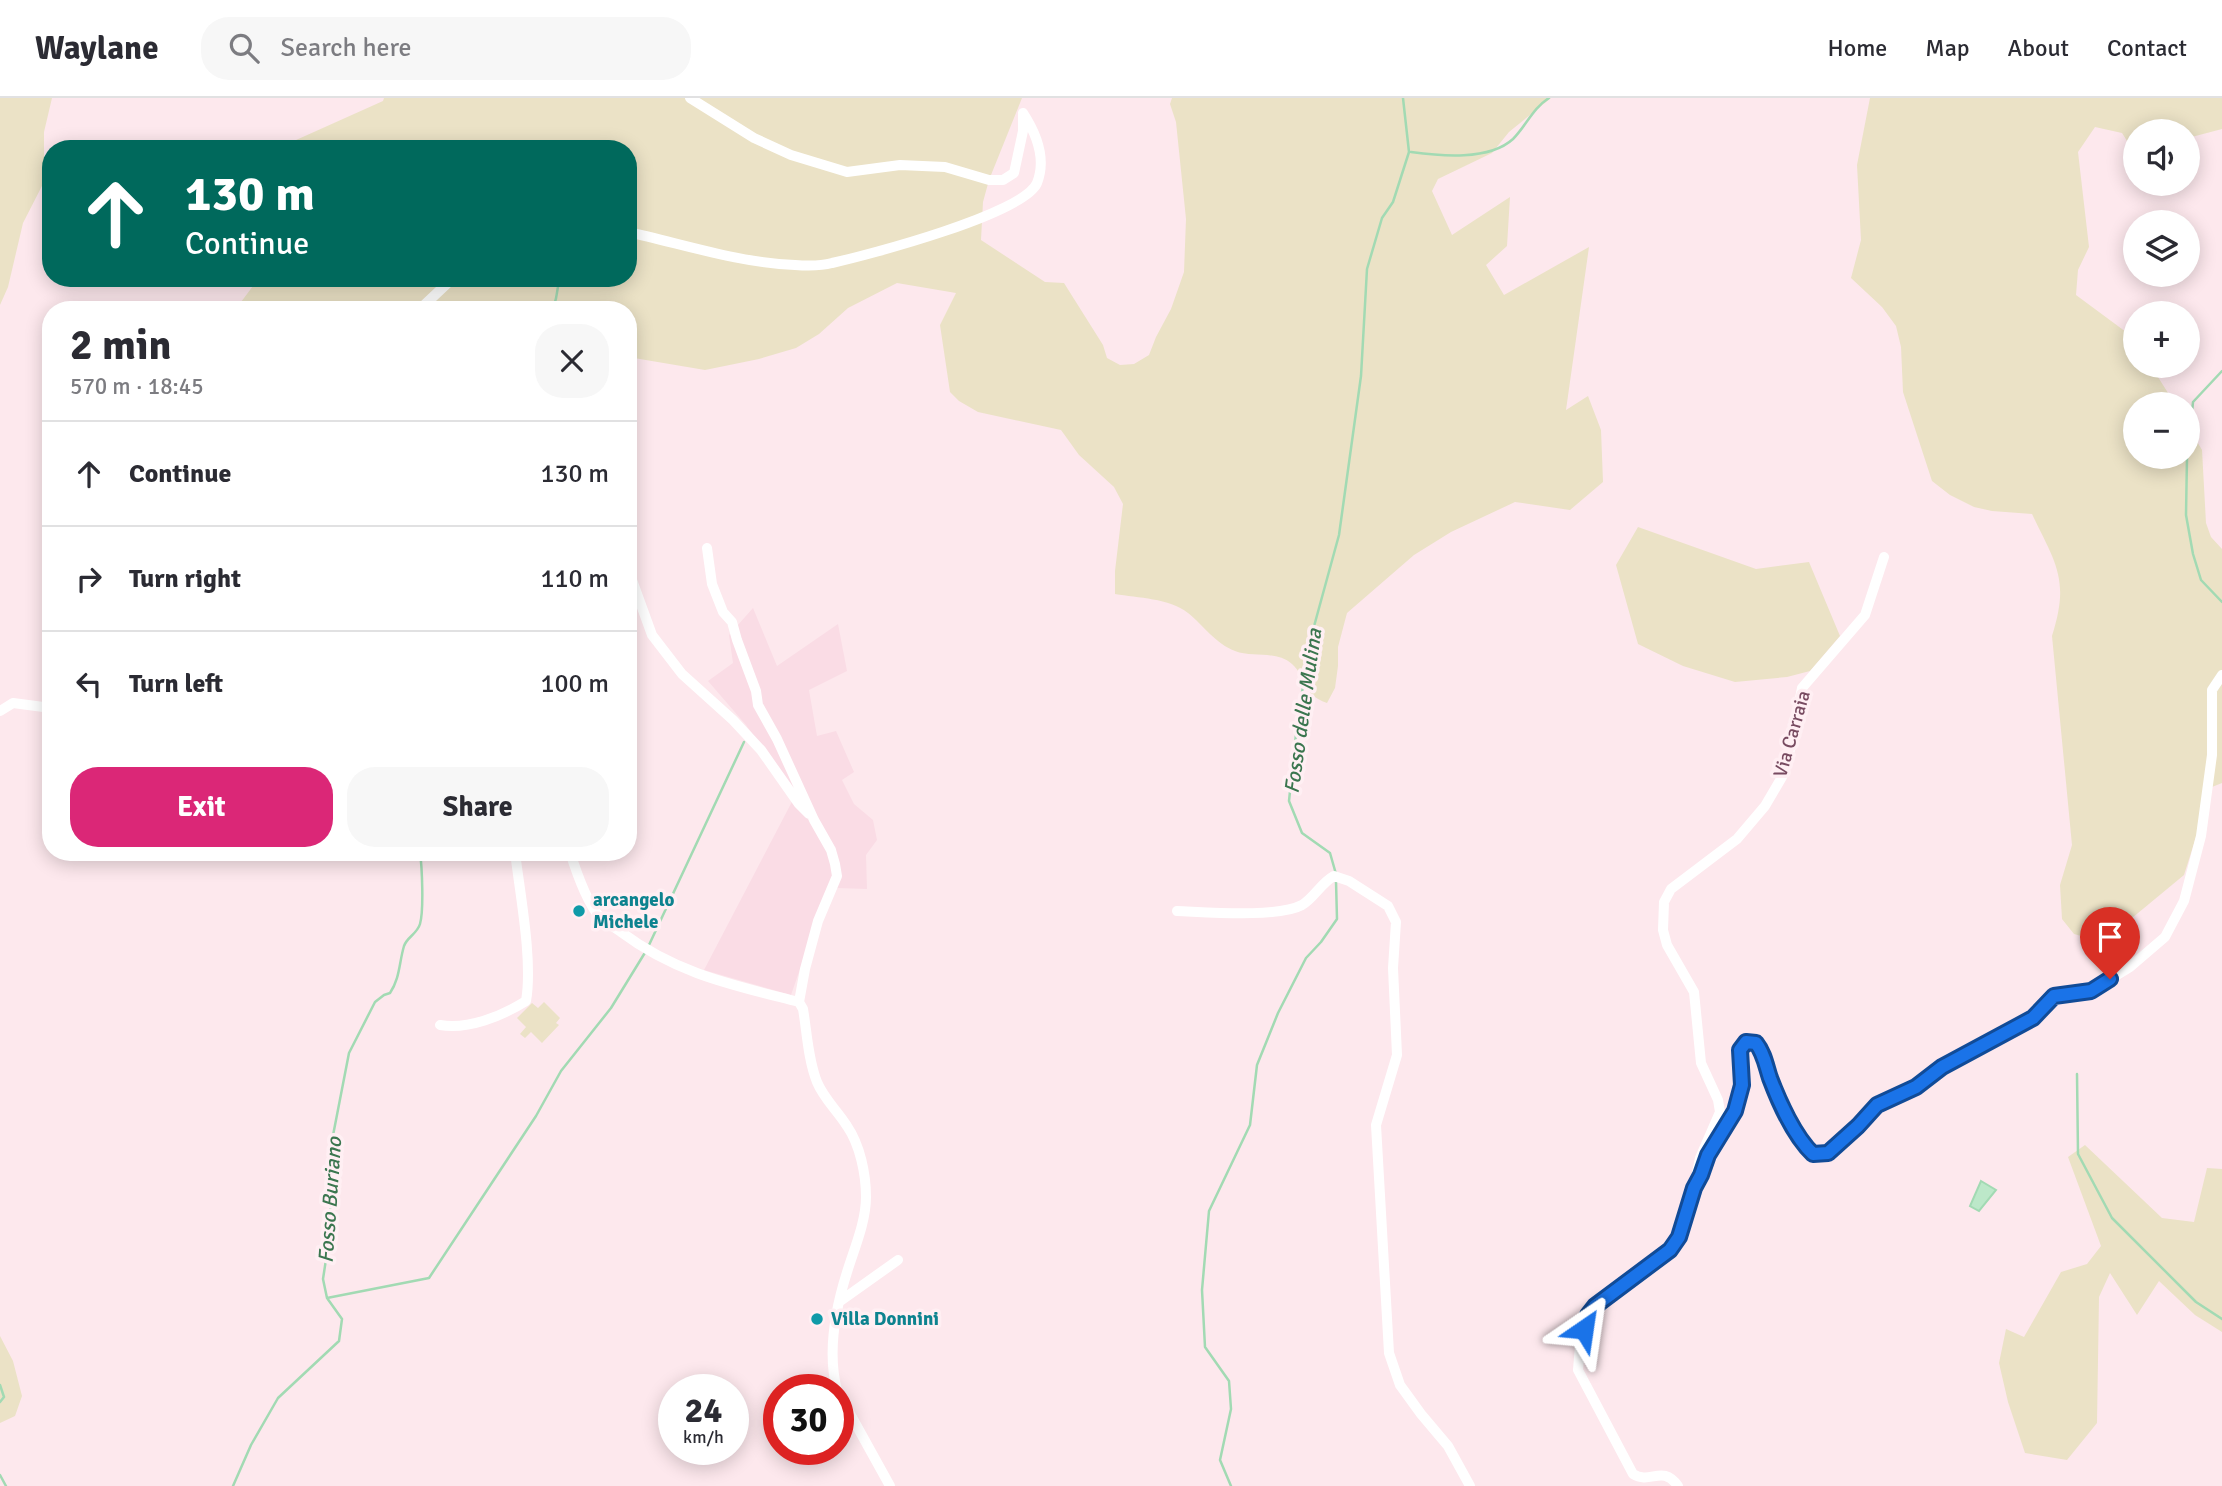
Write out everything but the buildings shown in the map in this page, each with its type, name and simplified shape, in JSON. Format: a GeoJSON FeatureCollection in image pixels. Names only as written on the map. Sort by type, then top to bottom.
{"type":"FeatureCollection","features":[{"type":"Feature","properties":{"kind":"street"},"geometry":{"type":"LineString","coordinates":[[637,234],[768,264],[830,264],[950,230],[1016,202],[1036,185],[1041,166],[1038,142],[1023,113],[1023,131],[1014,173],[1003,180],[989,180],[945,167],[900,165],[847,172],[811,163],[754,138],[690,98]]}},
{"type":"Feature","properties":{"kind":"street"},"geometry":{"type":"LineString","coordinates":[[429,301],[443,287]]}},
{"type":"Feature","properties":{"kind":"street"},"geometry":{"type":"LineString","coordinates":[[707,548],[712,584],[723,612],[732,622],[756,691],[758,705],[831,850],[837,876],[818,921],[799,1002],[803,1009],[816,1080],[829,1103],[848,1126],[857,1145],[864,1171],[866,1199],[839,1302],[833,1374]]}},
{"type":"Feature","properties":{"kind":"street","name":"Via Carraia"},"geometry":{"type":"LineString","coordinates":[[1678,1486],[1668,1476],[1661,1474],[1645,1478],[1633,1474],[1578,1370],[1580,1345],[1588,1315],[1614,1291],[1670,1250],[1679,1237],[1700,1158],[1720,1112],[1718,1100],[1701,1063],[1694,992],[1667,945],[1663,930],[1664,902],[1671,889],[1737,839],[1765,806],[1782,777],[1802,688],[1865,615],[1884,557]]}},
{"type":"Feature","properties":{"kind":"street"},"geometry":{"type":"LineString","coordinates":[[637,594],[652,635],[682,674],[733,720],[761,750],[799,804],[814,820]]}},
{"type":"Feature","properties":{"kind":"street"},"geometry":{"type":"LineString","coordinates":[[1694,1188],[1708,1155],[1735,1111],[1742,1085],[1740,1050],[1746,1042],[1756,1043],[1761,1049],[1771,1081],[1802,1143],[1813,1154],[1828,1153],[1877,1105],[1916,1087],[1942,1067],[2033,1018],[2054,996],[2091,991],[2130,967],[2165,937],[2184,901],[2201,836],[2213,755],[2212,690],[2222,675]]}},
{"type":"Feature","properties":{"kind":"street"},"geometry":{"type":"LineString","coordinates":[[0,711],[13,704],[42,707]]}},
{"type":"Feature","properties":{"kind":"street"},"geometry":{"type":"LineString","coordinates":[[440,1025],[451,1027],[490,1018],[526,1001],[528,989],[525,936],[516,861]]}},
{"type":"Feature","properties":{"kind":"street"},"geometry":{"type":"LineString","coordinates":[[573,861],[598,915],[632,940],[665,960],[712,980],[799,1002]]}},
{"type":"Feature","properties":{"kind":"street"},"geometry":{"type":"LineString","coordinates":[[1177,911],[1249,913],[1290,908],[1301,905],[1334,876],[1349,881],[1388,906],[1393,914],[1396,922],[1393,937],[1393,999],[1397,1055],[1376,1125],[1389,1353],[1400,1385],[1420,1415],[1448,1446],[1470,1486]]}},
{"type":"Feature","properties":{"kind":"street"},"geometry":{"type":"LineString","coordinates":[[839,1302],[898,1260]]}},
{"type":"Feature","properties":{"kind":"street"},"geometry":{"type":"LineString","coordinates":[[854,1421],[890,1486]]}},
{"type":"Feature","properties":{"kind":"shaded area"},"geometry":{"type":"Polygon","coordinates":[[[0,98],[52,98],[42,140],[42,186],[23,223],[8,287],[0,305],[0,98]]]}},
{"type":"Feature","properties":{"kind":"shaded area"},"geometry":{"type":"Polygon","coordinates":[[[384,98],[1022,98],[989,180],[983,202],[981,240],[1045,282],[1064,283],[1103,345],[1107,358],[1120,365],[1134,364],[1149,355],[1171,309],[1184,272],[1186,219],[1176,122],[1170,104],[1172,98],[1551,98],[1509,132],[1492,153],[1438,179],[1432,191],[1452,235],[1510,197],[1507,246],[1486,265],[1504,295],[1589,247],[1566,410],[1588,396],[1601,430],[1603,482],[1570,510],[1515,502],[1451,532],[1414,555],[1347,613],[1338,647],[1335,688],[1327,703],[1309,691],[1297,670],[1286,660],[1228,648],[1188,613],[1172,604],[1115,594],[1123,504],[1114,487],[1079,455],[1061,430],[978,412],[950,392],[940,325],[956,293],[897,283],[848,308],[819,334],[796,348],[705,370],[637,359],[637,301],[242,301],[252,287],[637,287],[637,140],[296,140],[383,101],[384,98]]]}},
{"type":"Feature","properties":{"kind":"shaded area"},"geometry":{"type":"Polygon","coordinates":[[[1870,98],[2222,98],[2222,129],[2200,135],[2200,119],[2123,119],[2123,135],[2095,127],[2078,152],[2089,247],[2078,270],[2076,295],[2123,330],[2123,378],[2159,378],[2167,392],[2123,392],[2123,469],[2200,469],[2200,447],[2206,523],[2211,537],[2222,549],[2222,783],[2212,787],[2184,875],[2103,942],[2074,934],[2062,919],[2060,885],[2072,845],[2052,636],[2060,600],[2054,560],[2032,514],[1974,507],[1950,495],[1932,481],[1903,392],[1901,347],[1896,326],[1882,307],[1851,278],[1861,240],[1857,165],[1870,98]]]}},
{"type":"Feature","properties":{"kind":"shaded area"},"geometry":{"type":"Polygon","coordinates":[[[1638,527],[1756,569],[1809,562],[1840,636],[1810,671],[1787,677],[1735,682],[1683,666],[1638,644],[1616,565],[1638,527]]]}},
{"type":"Feature","properties":{"kind":"shaded area"},"geometry":{"type":"Polygon","coordinates":[[[753,608],[777,666],[838,624],[847,671],[809,690],[817,736],[836,731],[854,772],[842,780],[854,804],[873,820],[877,840],[866,855],[867,889],[837,888],[827,891],[791,995],[704,970],[796,794],[746,725],[708,681],[733,663],[729,635],[753,608]]]}},
{"type":"Feature","properties":{"kind":"shaded area"},"geometry":{"type":"Polygon","coordinates":[[[544,1002],[560,1018],[556,1023],[559,1025],[542,1043],[531,1032],[525,1038],[520,1034],[526,1027],[517,1018],[532,1003],[538,1008],[544,1002]]]}},
{"type":"Feature","properties":{"kind":"shaded area"},"geometry":{"type":"Polygon","coordinates":[[[2085,1145],[2162,1218],[2194,1222],[2207,1168],[2222,1169],[2222,1332],[2195,1315],[2159,1281],[2137,1315],[2110,1273],[2099,1297],[2097,1423],[2067,1460],[2025,1453],[2008,1402],[1999,1363],[2006,1329],[2024,1337],[2061,1272],[2087,1264],[2101,1246],[2068,1157],[2085,1145]]]}},
{"type":"Feature","properties":{"kind":"shaded area"},"geometry":{"type":"Polygon","coordinates":[[[1981,1181],[1996,1190],[1979,1211],[1970,1206],[1981,1181]]]}},
{"type":"Feature","properties":{"kind":"shaded area"},"geometry":{"type":"Polygon","coordinates":[[[0,1336],[13,1361],[22,1396],[15,1416],[0,1423],[0,1336]]]}},
{"type":"Feature","properties":{"kind":"waterway","name":"Fosso delle Mulina"},"geometry":{"type":"LineString","coordinates":[[1336,874],[1330,853],[1302,833],[1289,801],[1298,715],[1313,630],[1339,535],[1361,376],[1367,269],[1382,218],[1393,202],[1409,152],[1403,98]]}},
{"type":"Feature","properties":{"kind":"waterway"},"geometry":{"type":"LineString","coordinates":[[1411,152],[1464,155],[1491,151],[1513,139],[1538,107],[1549,98]]}},
{"type":"Feature","properties":{"kind":"waterway","name":"Fosso Buriano"},"geometry":{"type":"LineString","coordinates":[[555,301],[558,287]]}},
{"type":"Feature","properties":{"kind":"waterway"},"geometry":{"type":"LineString","coordinates":[[2200,395],[2222,371]]}},
{"type":"Feature","properties":{"kind":"waterway"},"geometry":{"type":"LineString","coordinates":[[2187,469],[2186,515],[2193,554],[2201,580],[2222,602]]}},
{"type":"Feature","properties":{"kind":"waterway"},"geometry":{"type":"LineString","coordinates":[[649,945],[744,742]]}},
{"type":"Feature","properties":{"kind":"waterway","name":"Fosso Buriano"},"geometry":{"type":"LineString","coordinates":[[233,1486],[251,1445],[278,1398],[339,1341],[342,1319],[327,1298],[323,1279],[331,1227],[329,1156],[349,1053],[375,1002],[390,993],[398,976],[404,946],[420,924],[421,861]]}},
{"type":"Feature","properties":{"kind":"waterway","name":"Fosso delle Mulina"},"geometry":{"type":"LineString","coordinates":[[1231,1486],[1220,1460],[1231,1409],[1229,1381],[1205,1347],[1202,1290],[1209,1211],[1250,1125],[1257,1065],[1278,1013],[1306,958],[1337,919],[1336,881]]}},
{"type":"Feature","properties":{"kind":"waterway"},"geometry":{"type":"LineString","coordinates":[[327,1298],[429,1278],[536,1116],[561,1071],[611,1008],[646,951]]}},
{"type":"Feature","properties":{"kind":"waterway"},"geometry":{"type":"LineString","coordinates":[[2077,1074],[2078,1154],[2112,1218],[2196,1302],[2222,1319]]}},
{"type":"Feature","properties":{"kind":"waterway"},"geometry":{"type":"LineString","coordinates":[[0,1385],[4,1397],[0,1402]]}},
{"type":"Feature","properties":{"kind":"waterway"},"geometry":{"type":"LineString","coordinates":[[0,1475],[6,1486]]}},
{"type":"Feature","properties":{"kind":"place","name":"arcangelo Michele"},"geometry":{"type":"Point","coordinates":[579,911]}},
{"type":"Feature","properties":{"kind":"place","name":"Villa Donnini"},"geometry":{"type":"Point","coordinates":[817,1319]}},
{"type":"Feature","properties":{"kind":"route"},"geometry":{"type":"LineString","coordinates":[[1584,1329],[1588,1315],[1595,1306],[1670,1250],[1679,1237],[1694,1188],[1708,1155],[1735,1111],[1742,1085],[1740,1050],[1746,1042],[1756,1043],[1761,1049],[1771,1081],[1802,1143],[1813,1154],[1828,1153],[1877,1105],[1916,1087],[1942,1067],[2033,1018],[2054,996],[2091,991],[2110,979]]}}]}
